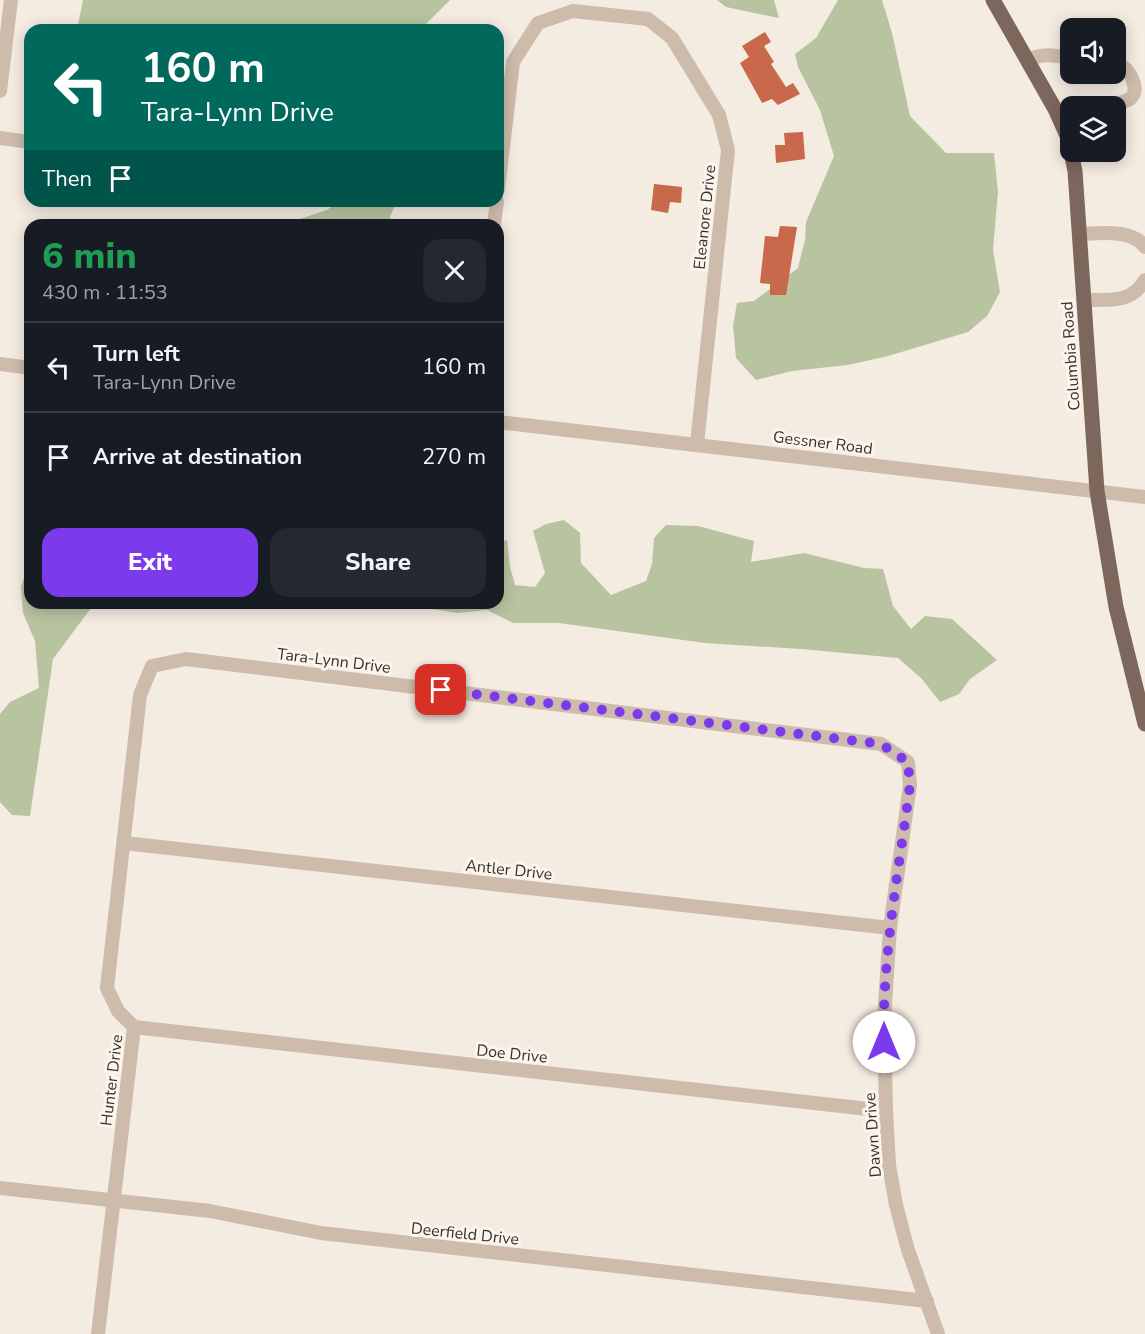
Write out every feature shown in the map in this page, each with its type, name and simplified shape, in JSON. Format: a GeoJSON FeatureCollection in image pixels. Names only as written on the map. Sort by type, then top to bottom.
{"type":"FeatureCollection","features":[{"type":"Feature","properties":{"kind":"main road","name":"Columbia Road"},"geometry":{"type":"LineString","coordinates":[[993,0],[1028,60],[1060,108]]}},
{"type":"Feature","properties":{"kind":"main road","name":"Columbia Road"},"geometry":{"type":"LineString","coordinates":[[1074,162],[1097,491],[1116,607],[1145,724]]}},
{"type":"Feature","properties":{"kind":"street"},"geometry":{"type":"LineString","coordinates":[[0,91],[11,0]]}},
{"type":"Feature","properties":{"kind":"street","name":"Eleanore Drive"},"geometry":{"type":"LineString","coordinates":[[504,138],[513,62],[538,23],[573,11],[648,19],[672,38],[719,115],[728,150],[697,444]]}},
{"type":"Feature","properties":{"kind":"street"},"geometry":{"type":"LineString","coordinates":[[1028,60],[1047,54],[1060,56]]}},
{"type":"Feature","properties":{"kind":"street"},"geometry":{"type":"LineString","coordinates":[[1126,70],[1131,75],[1134,85],[1132,96],[1126,100]]}},
{"type":"Feature","properties":{"kind":"street"},"geometry":{"type":"LineString","coordinates":[[0,138],[24,141]]}},
{"type":"Feature","properties":{"kind":"street"},"geometry":{"type":"LineString","coordinates":[[1080,234],[1100,233],[1143,242]]}},
{"type":"Feature","properties":{"kind":"street"},"geometry":{"type":"LineString","coordinates":[[1084,300],[1125,298],[1136,293],[1145,280]]}},
{"type":"Feature","properties":{"kind":"street"},"geometry":{"type":"LineString","coordinates":[[0,364],[24,367]]}},
{"type":"Feature","properties":{"kind":"street","name":"Gessner Road"},"geometry":{"type":"LineString","coordinates":[[504,423],[1145,497]]}},
{"type":"Feature","properties":{"kind":"street","name":"Tara-Lynn Drive"},"geometry":{"type":"LineString","coordinates":[[140,695],[152,666],[186,659],[881,744],[908,762],[910,785]]}},
{"type":"Feature","properties":{"kind":"street","name":"Hunter Drive"},"geometry":{"type":"LineString","coordinates":[[98,1334],[134,1027],[118,1011],[107,988],[140,695]]}},
{"type":"Feature","properties":{"kind":"street","name":"Dawn Drive"},"geometry":{"type":"LineString","coordinates":[[910,785],[890,928],[884,1019],[886,1111],[889,1165],[896,1205],[908,1250],[938,1334]]}},
{"type":"Feature","properties":{"kind":"street","name":"Antler Drive"},"geometry":{"type":"LineString","coordinates":[[124,843],[890,928]]}},
{"type":"Feature","properties":{"kind":"street","name":"Doe Drive"},"geometry":{"type":"LineString","coordinates":[[134,1027],[886,1111]]}},
{"type":"Feature","properties":{"kind":"street","name":"Deerfield Drive"},"geometry":{"type":"LineString","coordinates":[[0,1188],[210,1211],[321,1233],[927,1301]]}},
{"type":"Feature","properties":{"kind":"green space"},"geometry":{"type":"Polygon","coordinates":[[[83,0],[450,0],[426,24],[78,24],[83,0]]]}},
{"type":"Feature","properties":{"kind":"green space"},"geometry":{"type":"Polygon","coordinates":[[[717,0],[774,0],[779,18],[726,7],[717,0]]]}},
{"type":"Feature","properties":{"kind":"green space"},"geometry":{"type":"Polygon","coordinates":[[[838,0],[882,0],[892,33],[910,116],[946,153],[994,153],[998,192],[993,250],[1000,292],[987,316],[968,332],[888,356],[848,365],[792,371],[756,380],[736,358],[733,326],[737,303],[754,301],[798,268],[805,240],[806,222],[834,156],[820,110],[798,67],[795,54],[816,38],[838,0]]]}},
{"type":"Feature","properties":{"kind":"green space"},"geometry":{"type":"Polygon","coordinates":[[[331,207],[394,207],[390,219],[299,219],[331,207]]]}},
{"type":"Feature","properties":{"kind":"green space"},"geometry":{"type":"Polygon","coordinates":[[[564,520],[580,533],[581,563],[611,595],[646,581],[652,564],[654,538],[666,525],[698,526],[754,541],[751,562],[804,553],[864,568],[883,569],[893,606],[911,629],[925,616],[952,619],[997,660],[970,679],[959,694],[940,702],[922,679],[898,658],[705,643],[559,623],[513,623],[487,610],[458,613],[431,609],[504,609],[504,541],[507,540],[515,585],[535,587],[545,573],[533,531],[546,524],[564,520]]]}},
{"type":"Feature","properties":{"kind":"green space"},"geometry":{"type":"Polygon","coordinates":[[[24,578],[24,609],[90,609],[53,659],[30,816],[12,815],[0,802],[0,714],[10,702],[39,688],[35,641],[23,613],[21,587],[24,578]]]}},
{"type":"Feature","properties":{"kind":"building"},"geometry":{"type":"Polygon","coordinates":[[[765,32],[771,42],[764,46],[774,62],[771,64],[786,87],[793,83],[800,94],[778,105],[772,99],[762,103],[740,63],[749,57],[742,46],[765,32]]]}},
{"type":"Feature","properties":{"kind":"building"},"geometry":{"type":"Polygon","coordinates":[[[803,132],[805,159],[776,163],[775,145],[785,145],[784,133],[803,132]]]}},
{"type":"Feature","properties":{"kind":"building"},"geometry":{"type":"Polygon","coordinates":[[[654,184],[682,187],[681,203],[670,202],[668,213],[651,210],[654,184]]]}},
{"type":"Feature","properties":{"kind":"building"},"geometry":{"type":"Polygon","coordinates":[[[780,226],[797,227],[786,295],[770,295],[770,284],[760,283],[765,236],[778,237],[780,226]]]}},
{"type":"Feature","properties":{"kind":"route"},"geometry":{"type":"LineString","coordinates":[[441,690],[881,744],[908,762],[910,785],[890,928],[884,1042]]}}]}
